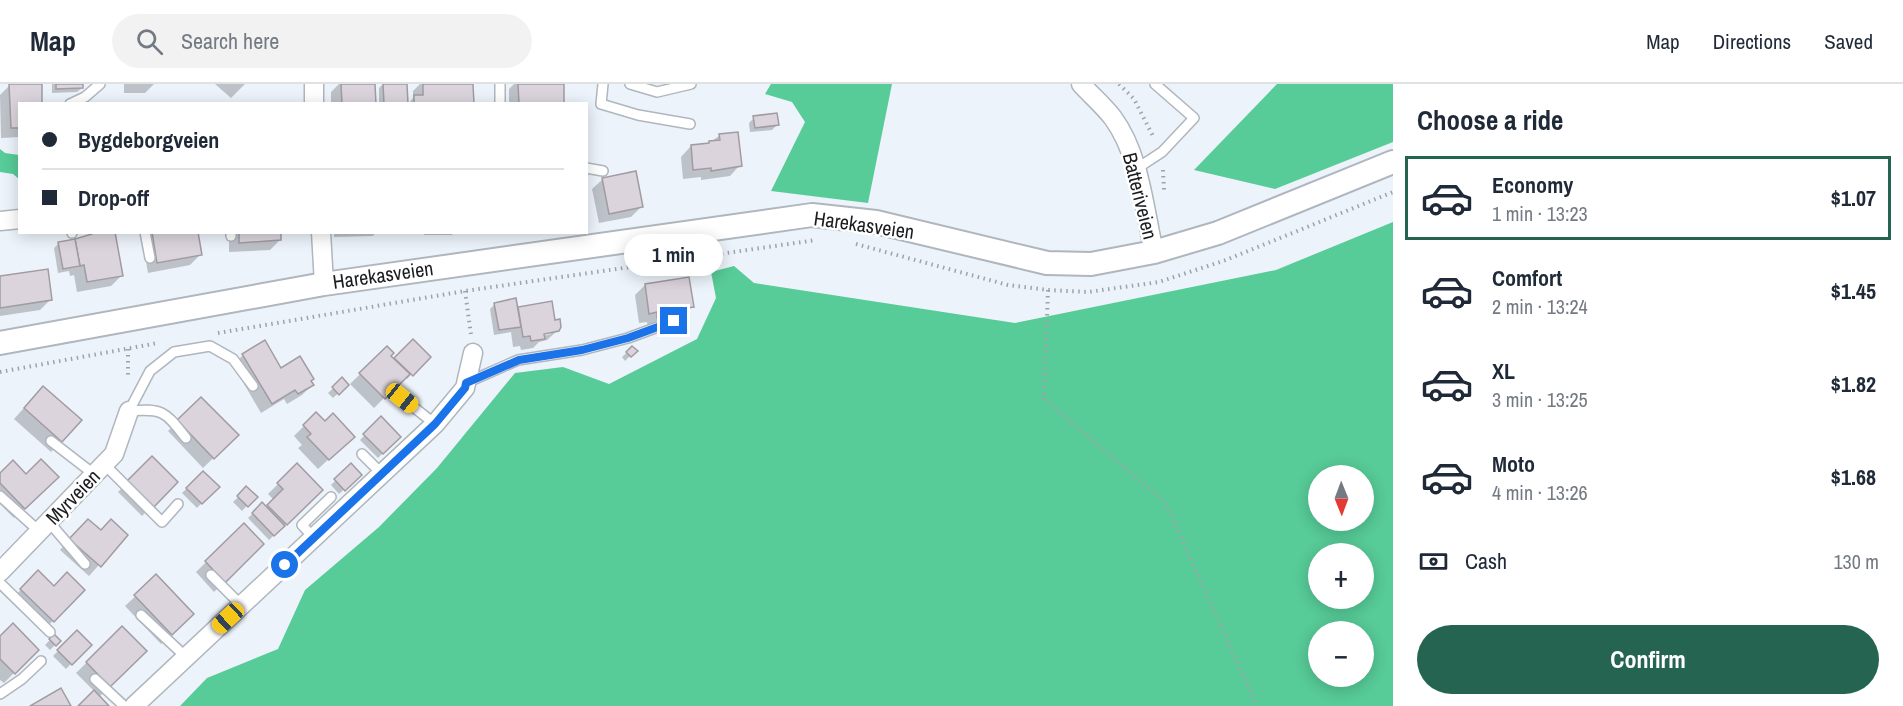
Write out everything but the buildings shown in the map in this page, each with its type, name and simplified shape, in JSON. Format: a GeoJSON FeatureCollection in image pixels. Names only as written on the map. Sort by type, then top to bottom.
{"type":"FeatureCollection","features":[{"type":"Feature","properties":{"kind":"street"},"geometry":{"type":"LineString","coordinates":[[314,84],[314,102]]}},
{"type":"Feature","properties":{"kind":"street","name":"Batteriveien"},"geometry":{"type":"LineString","coordinates":[[1081,84],[1113,118],[1126,142],[1136,169],[1154,252]]}},
{"type":"Feature","properties":{"kind":"street","name":"Harekasveien"},"geometry":{"type":"LineString","coordinates":[[0,343],[324,284],[812,215],[876,222],[1047,263],[1091,264],[1154,252],[1218,233],[1393,162]]}},
{"type":"Feature","properties":{"kind":"street"},"geometry":{"type":"LineString","coordinates":[[0,221],[18,219]]}},
{"type":"Feature","properties":{"kind":"street"},"geometry":{"type":"LineString","coordinates":[[321,234],[324,284]]}},
{"type":"Feature","properties":{"kind":"street"},"geometry":{"type":"LineString","coordinates":[[134,706],[435,424],[465,388],[473,353]]}},
{"type":"Feature","properties":{"kind":"street","name":"Myrveien"},"geometry":{"type":"LineString","coordinates":[[0,572],[114,454],[129,411]]}},
{"type":"Feature","properties":{"kind":"lane"},"geometry":{"type":"LineString","coordinates":[[74,102],[85,97],[100,84]]}},
{"type":"Feature","properties":{"kind":"lane"},"geometry":{"type":"LineString","coordinates":[[500,84],[500,102]]}},
{"type":"Feature","properties":{"kind":"lane"},"geometry":{"type":"LineString","coordinates":[[603,84],[601,104],[638,115],[690,124]]}},
{"type":"Feature","properties":{"kind":"lane"},"geometry":{"type":"LineString","coordinates":[[634,84],[657,92],[691,84]]}},
{"type":"Feature","properties":{"kind":"lane"},"geometry":{"type":"LineString","coordinates":[[1136,169],[1162,152],[1194,118],[1155,84]]}},
{"type":"Feature","properties":{"kind":"lane"},"geometry":{"type":"LineString","coordinates":[[588,168],[603,171]]}},
{"type":"Feature","properties":{"kind":"lane"},"geometry":{"type":"LineString","coordinates":[[145,234],[150,258]]}},
{"type":"Feature","properties":{"kind":"lane"},"geometry":{"type":"LineString","coordinates":[[466,383],[519,360],[582,350],[628,338],[674,321]]}},
{"type":"Feature","properties":{"kind":"lane"},"geometry":{"type":"LineString","coordinates":[[129,411],[150,371],[174,352],[210,346],[233,359],[253,386]]}},
{"type":"Feature","properties":{"kind":"lane"},"geometry":{"type":"LineString","coordinates":[[402,398],[435,424]]}},
{"type":"Feature","properties":{"kind":"lane"},"geometry":{"type":"LineString","coordinates":[[129,411],[152,409],[168,417],[186,438]]}},
{"type":"Feature","properties":{"kind":"lane"},"geometry":{"type":"LineString","coordinates":[[51,441],[100,469],[162,522],[178,504]]}},
{"type":"Feature","properties":{"kind":"lane"},"geometry":{"type":"LineString","coordinates":[[362,454],[382,474]]}},
{"type":"Feature","properties":{"kind":"lane"},"geometry":{"type":"LineString","coordinates":[[0,496],[44,527],[85,564]]}},
{"type":"Feature","properties":{"kind":"lane"},"geometry":{"type":"LineString","coordinates":[[314,538],[302,525],[331,497]]}},
{"type":"Feature","properties":{"kind":"lane"},"geometry":{"type":"LineString","coordinates":[[211,575],[241,605]]}},
{"type":"Feature","properties":{"kind":"lane"},"geometry":{"type":"LineString","coordinates":[[0,583],[50,632]]}},
{"type":"Feature","properties":{"kind":"lane"},"geometry":{"type":"LineString","coordinates":[[141,615],[186,657]]}},
{"type":"Feature","properties":{"kind":"lane"},"geometry":{"type":"LineString","coordinates":[[0,694],[22,679],[41,661]]}},
{"type":"Feature","properties":{"kind":"lane"},"geometry":{"type":"LineString","coordinates":[[95,679],[124,706]]}},
{"type":"Feature","properties":{"kind":"path"},"geometry":{"type":"LineString","coordinates":[[852,243],[1008,285],[1088,292],[1159,282],[1226,260],[1393,192]]}},
{"type":"Feature","properties":{"kind":"path"},"geometry":{"type":"LineString","coordinates":[[207,335],[465,291],[814,240],[824,241]]}},
{"type":"Feature","properties":{"kind":"path"},"geometry":{"type":"LineString","coordinates":[[1048,290],[1044,399],[1165,502],[1257,706]]}},
{"type":"Feature","properties":{"kind":"path"},"geometry":{"type":"LineString","coordinates":[[465,291],[473,353]]}},
{"type":"Feature","properties":{"kind":"path"},"geometry":{"type":"LineString","coordinates":[[0,372],[162,343]]}},
{"type":"Feature","properties":{"kind":"green space"},"geometry":{"type":"Polygon","coordinates":[[[771,84],[892,84],[868,203],[771,191],[805,122],[792,102],[765,94],[771,84]]]}},
{"type":"Feature","properties":{"kind":"green space"},"geometry":{"type":"Polygon","coordinates":[[[1277,84],[1393,84],[1393,142],[1275,189],[1194,170],[1277,84]]]}},
{"type":"Feature","properties":{"kind":"green space"},"geometry":{"type":"Polygon","coordinates":[[[0,149],[5,153],[18,155],[18,178],[13,174],[0,172],[0,149]]]}},
{"type":"Feature","properties":{"kind":"green space"},"geometry":{"type":"Polygon","coordinates":[[[1393,222],[1393,706],[180,706],[207,678],[278,649],[305,590],[379,527],[437,468],[515,373],[563,367],[609,384],[697,339],[716,298],[711,272],[734,266],[754,283],[1015,323],[1276,270],[1393,222]]]}},
{"type":"Feature","properties":{"kind":"route"},"geometry":{"type":"LineString","coordinates":[[285,565],[435,424],[465,388],[466,383],[519,360],[582,350],[628,338],[674,321]]}}]}
